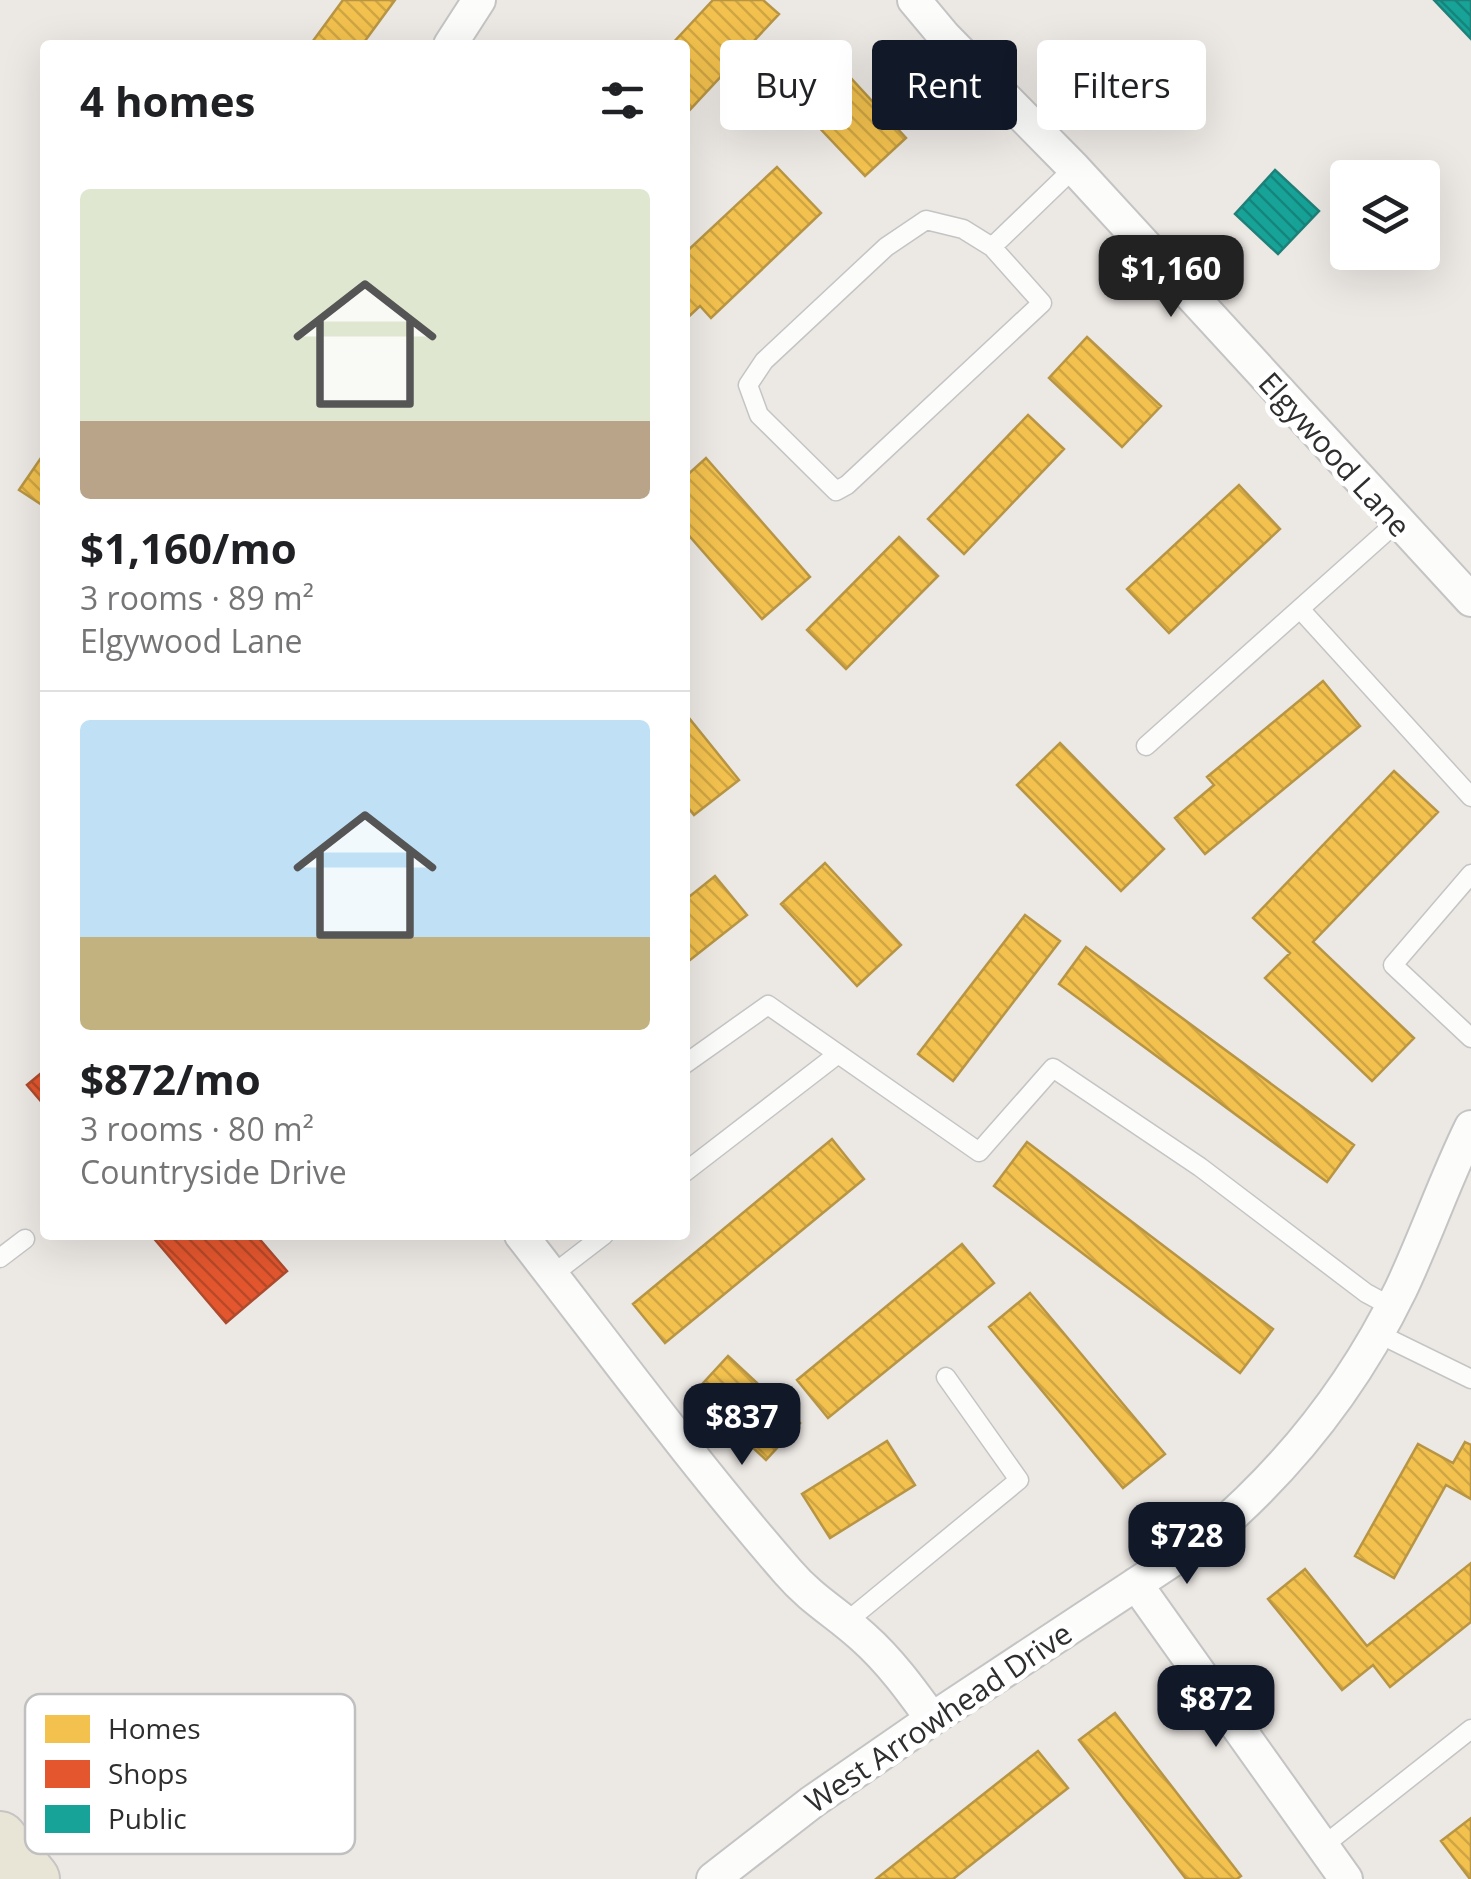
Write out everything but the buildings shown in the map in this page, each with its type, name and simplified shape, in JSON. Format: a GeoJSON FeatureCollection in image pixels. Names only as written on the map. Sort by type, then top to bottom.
{"type":"FeatureCollection","features":[{"type":"Feature","properties":{"kind":"main road"},"geometry":{"type":"LineString","coordinates":[[0,1838],[33,1879]]}},
{"type":"Feature","properties":{"kind":"street"},"geometry":{"type":"LineString","coordinates":[[453,40],[479,0]]}},
{"type":"Feature","properties":{"kind":"street","name":"Elgywood Lane"},"geometry":{"type":"LineString","coordinates":[[914,0],[1471,600]]}},
{"type":"Feature","properties":{"kind":"street","name":"West Arrowhead Drive"},"geometry":{"type":"LineString","coordinates":[[713,1879],[812,1802],[1209,1536],[1242,1508],[1292,1455],[1338,1397],[1384,1320],[1471,1128]]}},
{"type":"Feature","properties":{"kind":"street"},"geometry":{"type":"LineString","coordinates":[[525,1240],[779,1562],[818,1604],[863,1637],[906,1682],[932,1719]]}},
{"type":"Feature","properties":{"kind":"street"},"geometry":{"type":"LineString","coordinates":[[1136,1584],[1346,1879]]}},
{"type":"Feature","properties":{"kind":"lane"},"geometry":{"type":"LineString","coordinates":[[992,247],[1074,168]]}},
{"type":"Feature","properties":{"kind":"lane"},"geometry":{"type":"LineString","coordinates":[[926,220],[962,229],[992,247],[1042,303],[848,485],[836,491],[760,415],[748,385],[764,361],[872,259],[926,220]]}},
{"type":"Feature","properties":{"kind":"lane"},"geometry":{"type":"LineString","coordinates":[[1146,746],[1397,522]]}},
{"type":"Feature","properties":{"kind":"lane"},"geometry":{"type":"LineString","coordinates":[[1300,608],[1471,797]]}},
{"type":"Feature","properties":{"kind":"lane"},"geometry":{"type":"LineString","coordinates":[[1471,874],[1393,965],[1471,1038]]}},
{"type":"Feature","properties":{"kind":"lane"},"geometry":{"type":"LineString","coordinates":[[690,1060],[768,1005],[979,1152],[1053,1068],[1200,1167],[1366,1293],[1384,1320],[1471,1378]]}},
{"type":"Feature","properties":{"kind":"lane"},"geometry":{"type":"LineString","coordinates":[[690,1168],[838,1054]]}},
{"type":"Feature","properties":{"kind":"lane"},"geometry":{"type":"LineString","coordinates":[[0,1258],[25,1239]]}},
{"type":"Feature","properties":{"kind":"lane"},"geometry":{"type":"LineString","coordinates":[[552,1275],[598,1240]]}},
{"type":"Feature","properties":{"kind":"lane"},"geometry":{"type":"LineString","coordinates":[[845,1623],[1019,1480],[946,1377]]}},
{"type":"Feature","properties":{"kind":"lane"},"geometry":{"type":"LineString","coordinates":[[1323,1846],[1471,1729]]}}]}
